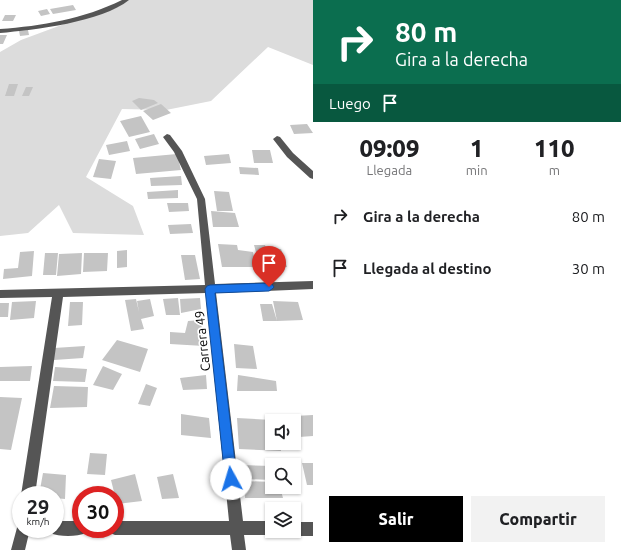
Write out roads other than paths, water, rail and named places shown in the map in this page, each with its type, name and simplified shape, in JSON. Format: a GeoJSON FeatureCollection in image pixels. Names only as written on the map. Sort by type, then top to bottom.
{"type":"FeatureCollection","features":[{"type":"Feature","properties":{"kind":"street"},"geometry":{"type":"LineString","coordinates":[[0,31],[46,25],[88,16],[110,9],[126,0]]}},
{"type":"Feature","properties":{"kind":"street","name":"Carrera 49"},"geometry":{"type":"LineString","coordinates":[[167,137],[178,151],[201,199],[239,550]]}},
{"type":"Feature","properties":{"kind":"street"},"geometry":{"type":"LineString","coordinates":[[277,139],[290,155],[313,176]]}},
{"type":"Feature","properties":{"kind":"street"},"geometry":{"type":"LineString","coordinates":[[0,294],[58,294],[313,285]]}},
{"type":"Feature","properties":{"kind":"street"},"geometry":{"type":"LineString","coordinates":[[29,486],[58,294]]}},
{"type":"Feature","properties":{"kind":"street"},"geometry":{"type":"LineString","coordinates":[[124,528],[265,528]]}},
{"type":"Feature","properties":{"kind":"street"},"geometry":{"type":"LineString","coordinates":[[301,529],[313,529]]}},
{"type":"Feature","properties":{"kind":"street"},"geometry":{"type":"LineString","coordinates":[[18,550],[21,538]]}}]}
